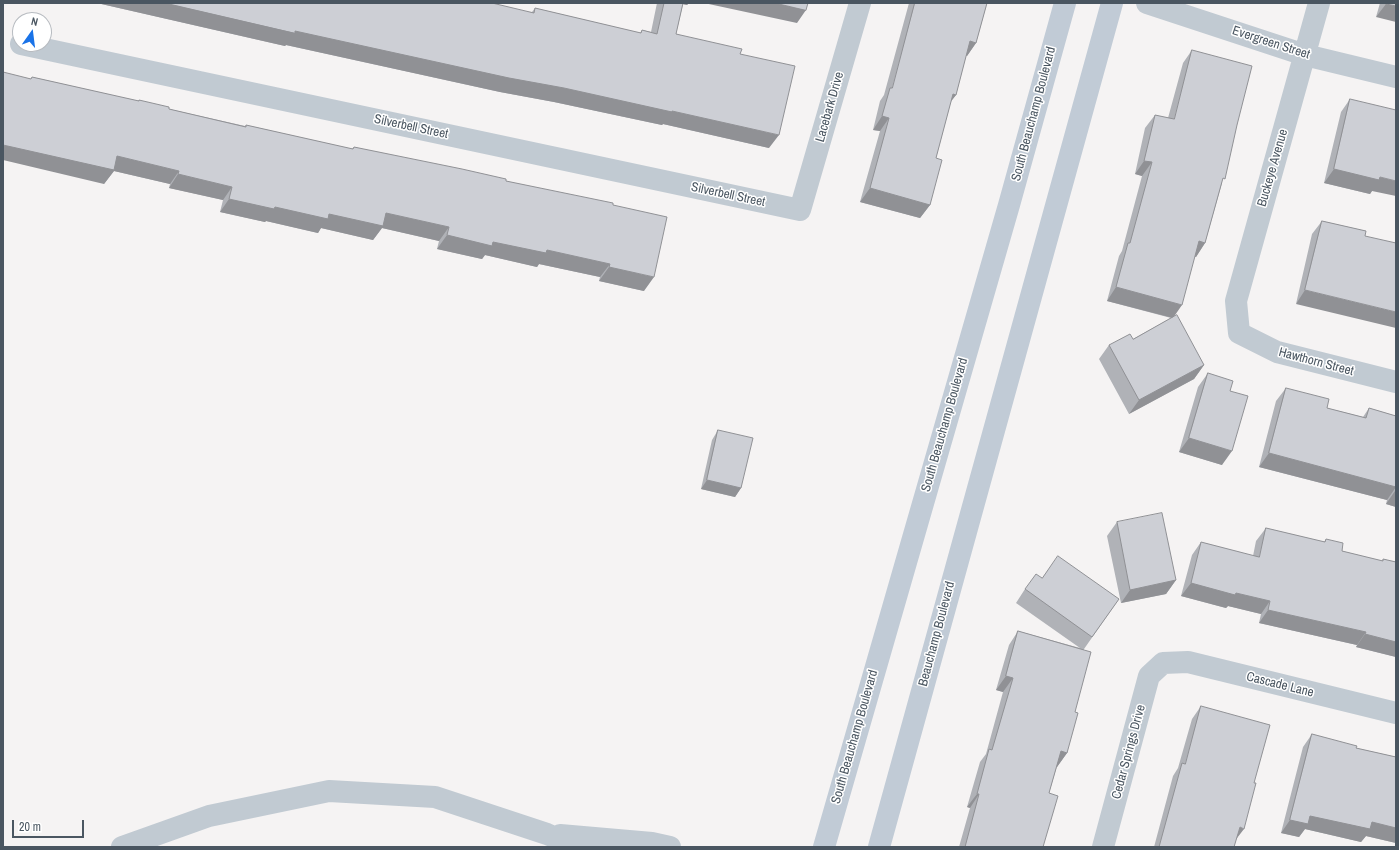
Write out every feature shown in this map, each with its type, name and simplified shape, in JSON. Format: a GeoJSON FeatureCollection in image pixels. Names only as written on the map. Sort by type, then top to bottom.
{"type":"FeatureCollection","features":[{"type":"Feature","properties":{"kind":"street","name":"Lacebark Drive"},"geometry":{"type":"LineString","coordinates":[[800,210],[860,3]]}},
{"type":"Feature","properties":{"kind":"street","name":"South Beauchamp Boulevard"},"geometry":{"type":"LineString","coordinates":[[824,847],[1009,205],[1065,3]]}},
{"type":"Feature","properties":{"kind":"street","name":"Beauchamp Boulevard"},"geometry":{"type":"LineString","coordinates":[[879,847],[1112,3]]}},
{"type":"Feature","properties":{"kind":"street","name":"Evergreen Street"},"geometry":{"type":"LineString","coordinates":[[1147,3],[1305,55],[1396,77]]}},
{"type":"Feature","properties":{"kind":"street","name":"Buckeye Avenue"},"geometry":{"type":"LineString","coordinates":[[1239,333],[1236,301],[1319,3]]}},
{"type":"Feature","properties":{"kind":"street","name":"Silverbell Street"},"geometry":{"type":"LineString","coordinates":[[52,51],[800,210]]}},
{"type":"Feature","properties":{"kind":"street","name":"Hawthorn Street"},"geometry":{"type":"LineString","coordinates":[[1239,333],[1277,352],[1396,382]]}},
{"type":"Feature","properties":{"kind":"street","name":"Cascade Lane"},"geometry":{"type":"LineString","coordinates":[[1163,663],[1188,662],[1396,713]]}},
{"type":"Feature","properties":{"kind":"street","name":"Cedar Springs Drive"},"geometry":{"type":"LineString","coordinates":[[1103,847],[1149,676],[1163,663]]}},
{"type":"Feature","properties":{"kind":"street"},"geometry":{"type":"LineString","coordinates":[[122,847],[209,816],[329,791],[435,797],[547,834],[577,847]]}},
{"type":"Feature","properties":{"kind":"street"},"geometry":{"type":"LineString","coordinates":[[547,834],[652,843],[670,847]]}},
{"type":"Feature","properties":{"kind":"building"},"geometry":{"type":"Polygon","coordinates":[[[165,3],[492,3],[534,13],[535,8],[641,33],[642,30],[657,34],[664,3],[683,3],[676,34],[742,49],[740,54],[795,66],[779,135],[295,31],[295,33],[165,3]]]}},
{"type":"Feature","properties":{"kind":"building"},"geometry":{"type":"Polygon","coordinates":[[[775,3],[808,3],[806,10],[775,3]]]}},
{"type":"Feature","properties":{"kind":"building"},"geometry":{"type":"Polygon","coordinates":[[[915,3],[987,3],[976,43],[970,41],[956,95],[953,94],[936,158],[942,160],[930,205],[870,188],[889,118],[882,116],[890,88],[892,88],[915,3]]]}},
{"type":"Feature","properties":{"kind":"building"},"geometry":{"type":"Polygon","coordinates":[[[1396,3],[1396,6],[1386,4],[1396,3]]]}},
{"type":"Feature","properties":{"kind":"building"},"geometry":{"type":"Polygon","coordinates":[[[1192,50],[1252,66],[1225,179],[1223,178],[1205,243],[1199,241],[1182,305],[1116,287],[1128,243],[1130,243],[1152,162],[1144,161],[1155,115],[1174,119],[1192,50]]]}},
{"type":"Feature","properties":{"kind":"building"},"geometry":{"type":"Polygon","coordinates":[[[3,72],[31,79],[32,77],[139,100],[169,107],[169,109],[246,127],[246,125],[353,149],[354,147],[462,169],[506,179],[506,181],[613,203],[613,205],[667,217],[654,277],[609,267],[610,264],[547,250],[546,253],[493,242],[492,246],[447,235],[449,227],[386,213],[383,226],[329,214],[328,219],[275,207],[274,209],[229,199],[232,187],[178,174],[179,171],[117,156],[114,170],[3,145],[3,72]]]}},
{"type":"Feature","properties":{"kind":"building"},"geometry":{"type":"Polygon","coordinates":[[[1350,99],[1396,110],[1396,181],[1380,177],[1379,180],[1334,169],[1350,99]]]}},
{"type":"Feature","properties":{"kind":"building"},"geometry":{"type":"Polygon","coordinates":[[[1322,221],[1366,231],[1365,236],[1396,243],[1396,312],[1305,290],[1322,221]]]}},
{"type":"Feature","properties":{"kind":"building"},"geometry":{"type":"Polygon","coordinates":[[[1177,315],[1204,365],[1139,400],[1109,345],[1130,334],[1133,339],[1177,315]]]}},
{"type":"Feature","properties":{"kind":"building"},"geometry":{"type":"Polygon","coordinates":[[[1208,373],[1233,381],[1230,391],[1248,396],[1232,451],[1189,438],[1208,373]]]}},
{"type":"Feature","properties":{"kind":"building"},"geometry":{"type":"Polygon","coordinates":[[[1286,388],[1329,399],[1327,408],[1366,418],[1369,408],[1396,416],[1396,487],[1269,453],[1286,388]]]}},
{"type":"Feature","properties":{"kind":"building"},"geometry":{"type":"Polygon","coordinates":[[[718,430],[753,438],[741,488],[707,480],[718,430]]]}},
{"type":"Feature","properties":{"kind":"building"},"geometry":{"type":"Polygon","coordinates":[[[1162,513],[1176,580],[1130,590],[1117,522],[1162,513]]]}},
{"type":"Feature","properties":{"kind":"building"},"geometry":{"type":"Polygon","coordinates":[[[1266,528],[1325,542],[1326,539],[1343,543],[1342,551],[1383,561],[1383,559],[1396,562],[1396,642],[1365,634],[1366,632],[1268,610],[1270,601],[1236,593],[1235,595],[1191,583],[1201,542],[1259,557],[1266,528]]]}},
{"type":"Feature","properties":{"kind":"building"},"geometry":{"type":"Polygon","coordinates":[[[1058,556],[1119,599],[1092,637],[1025,589],[1036,574],[1042,578],[1058,556]]]}},
{"type":"Feature","properties":{"kind":"building"},"geometry":{"type":"Polygon","coordinates":[[[1018,631],[1091,652],[1075,712],[1078,713],[1067,753],[1061,751],[1049,793],[1058,796],[1043,847],[965,847],[989,749],[992,750],[1013,678],[1006,676],[1018,631]]]}},
{"type":"Feature","properties":{"kind":"building"},"geometry":{"type":"Polygon","coordinates":[[[1201,706],[1270,725],[1254,783],[1256,783],[1244,829],[1240,827],[1234,847],[1159,847],[1182,763],[1185,764],[1201,706]]]}},
{"type":"Feature","properties":{"kind":"building"},"geometry":{"type":"Polygon","coordinates":[[[1312,734],[1357,746],[1356,748],[1396,757],[1396,828],[1372,822],[1370,829],[1310,816],[1308,824],[1290,820],[1312,734]]]}}]}
